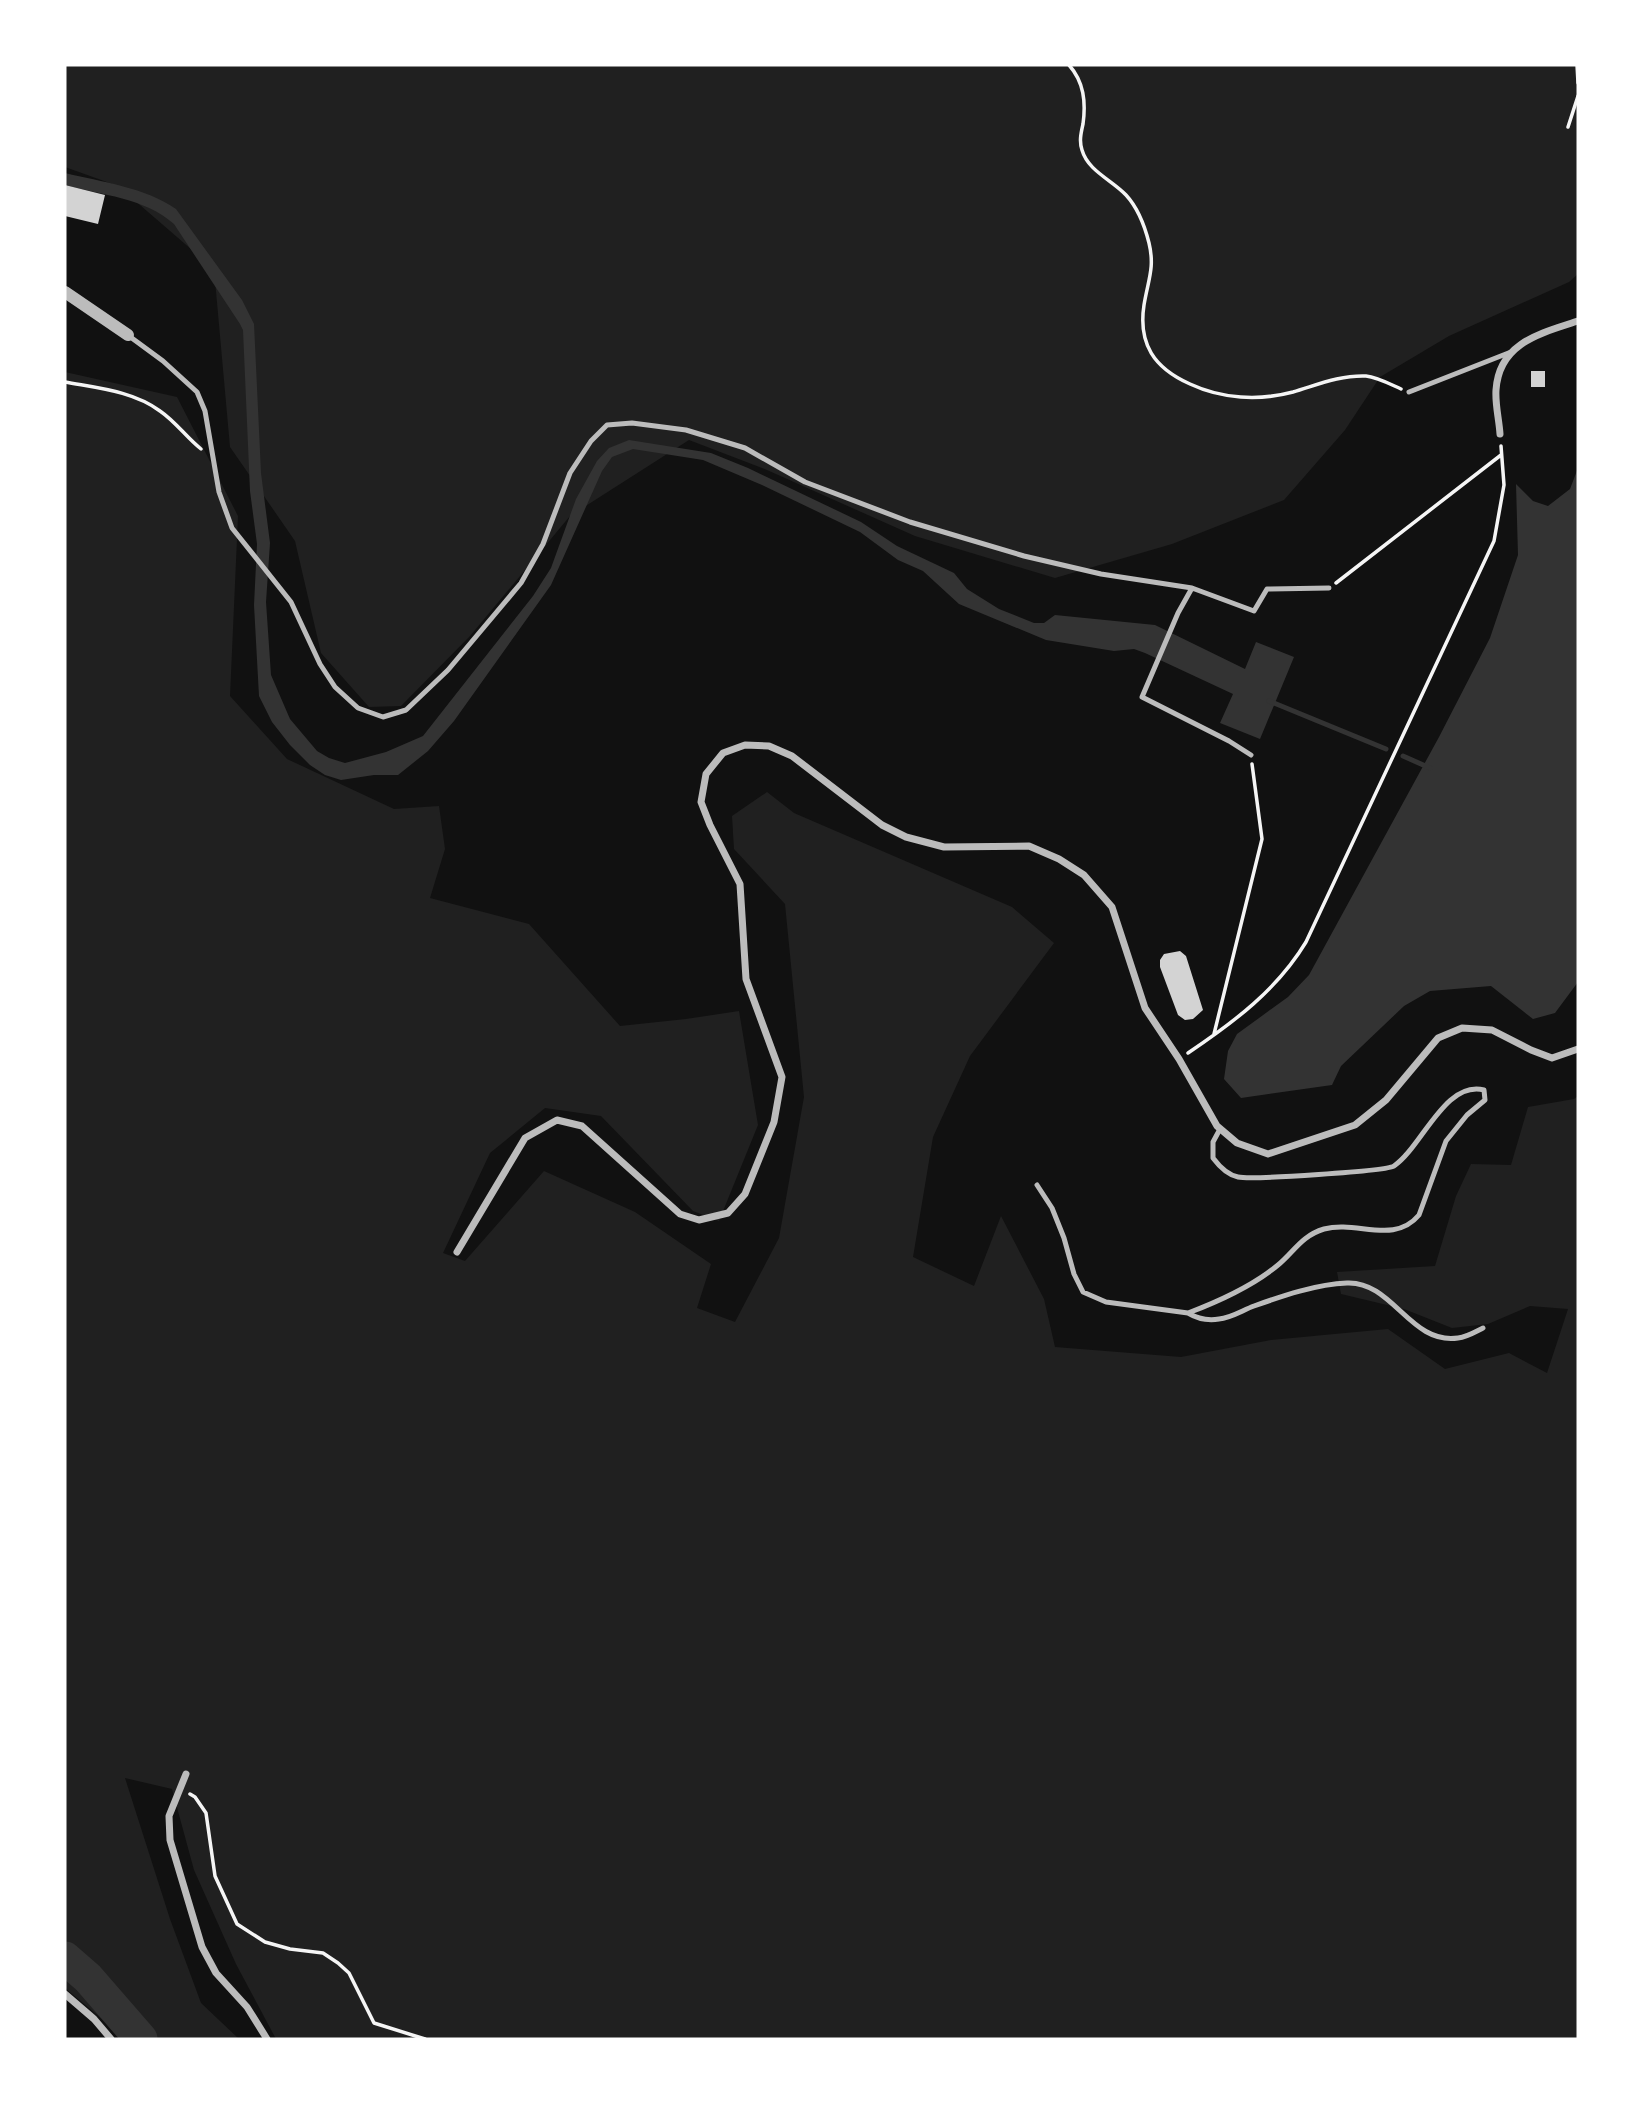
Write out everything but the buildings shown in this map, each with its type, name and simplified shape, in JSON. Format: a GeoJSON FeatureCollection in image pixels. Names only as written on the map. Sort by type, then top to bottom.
{"type":"FeatureCollection","features":[{"type":"Feature","properties":{"kind":"street"},"geometry":{"type":"LineString","coordinates":[[65,292],[128,335]]}},
{"type":"Feature","properties":{"kind":"street"},"geometry":{"type":"LineString","coordinates":[[1500,434],[1496,389],[1501,371],[1511,352],[1530,337],[1578,321]]}},
{"type":"Feature","properties":{"kind":"street"},"geometry":{"type":"LineString","coordinates":[[457,1252],[525,1138],[557,1120],[582,1126],[680,1214],[699,1220],[728,1213],[745,1194],[774,1122],[782,1076],[746,979],[740,884],[701,803],[706,774],[723,753],[745,744],[769,746],[792,756],[882,825],[906,836],[944,846],[1030,846],[1059,859],[1084,875],[1112,907],[1145,1008],[1180,1059],[1220,1129],[1237,1143],[1268,1154],[1355,1125],[1386,1100],[1438,1038],[1462,1028],[1492,1030],[1552,1058],[1578,1049]]}},
{"type":"Feature","properties":{"kind":"street"},"geometry":{"type":"LineString","coordinates":[[186,1774],[169,1816],[170,1840],[202,1947],[216,1973],[247,2007],[267,2039]]}},
{"type":"Feature","properties":{"kind":"street"},"geometry":{"type":"LineString","coordinates":[[65,1994],[94,2019],[111,2039]]}},
{"type":"Feature","properties":{"kind":"lane"},"geometry":{"type":"LineString","coordinates":[[128,335],[163,361],[197,392],[205,411],[219,492],[232,528],[291,602],[320,664],[335,687],[358,708],[383,717],[406,710],[448,670],[521,583],[542,544],[570,473],[591,441],[607,425],[632,423],[686,430],[745,448],[805,482],[910,522],[1024,556],[1101,574],[1192,588],[1254,611],[1267,589],[1329,588]]}},
{"type":"Feature","properties":{"kind":"lane"},"geometry":{"type":"LineString","coordinates":[[1409,392],[1511,352]]}},
{"type":"Feature","properties":{"kind":"lane"},"geometry":{"type":"LineString","coordinates":[[1192,588],[1178,613],[1142,697],[1251,755]]}},
{"type":"Feature","properties":{"kind":"lane"},"geometry":{"type":"LineString","coordinates":[[1188,1313],[1219,1301],[1279,1265],[1291,1250],[1325,1229],[1346,1226],[1397,1231],[1411,1224],[1419,1215],[1446,1141],[1467,1115],[1485,1100],[1484,1090],[1475,1088],[1462,1091],[1432,1119],[1399,1161],[1392,1167],[1376,1171],[1270,1178],[1237,1177],[1222,1169],[1213,1158],[1213,1142],[1220,1129]]}},
{"type":"Feature","properties":{"kind":"lane"},"geometry":{"type":"LineString","coordinates":[[1037,1185],[1052,1208],[1074,1274],[1083,1292],[1106,1302],[1188,1313],[1199,1320],[1221,1319],[1268,1302],[1350,1282],[1380,1294],[1430,1335],[1443,1339],[1460,1338],[1483,1328]]}},
{"type":"Feature","properties":{"kind":"path"},"geometry":{"type":"LineString","coordinates":[[1069,65],[1083,89],[1085,109],[1080,143],[1083,154],[1093,167],[1127,196],[1148,238],[1153,261],[1143,307],[1143,332],[1148,352],[1162,367],[1191,384],[1241,398],[1265,397],[1293,392],[1322,382],[1368,376],[1409,392]]}},
{"type":"Feature","properties":{"kind":"path"},"geometry":{"type":"LineString","coordinates":[[1577,65],[1578,83]]}},
{"type":"Feature","properties":{"kind":"path"},"geometry":{"type":"LineString","coordinates":[[1568,127],[1578,96]]}},
{"type":"Feature","properties":{"kind":"path"},"geometry":{"type":"LineString","coordinates":[[65,383],[135,397],[158,410],[213,459]]}},
{"type":"Feature","properties":{"kind":"path"},"geometry":{"type":"LineString","coordinates":[[1180,1059],[1243,1014],[1290,968],[1306,942],[1494,541],[1504,485],[1500,434]]}},
{"type":"Feature","properties":{"kind":"path"},"geometry":{"type":"LineString","coordinates":[[1329,588],[1501,455]]}},
{"type":"Feature","properties":{"kind":"path"},"geometry":{"type":"LineString","coordinates":[[1214,1036],[1262,839],[1251,755]]}},
{"type":"Feature","properties":{"kind":"path"},"geometry":{"type":"LineString","coordinates":[[178,1789],[195,1797],[206,1813],[215,1876],[237,1924],[265,1942],[290,1949],[323,1952],[349,1973],[374,2023],[425,2039]]}},
{"type":"Feature","properties":{"kind":"shaded area"},"geometry":{"type":"Polygon","coordinates":[[[65,65],[1578,65],[1578,274],[1569,282],[1449,336],[1380,377],[1345,430],[1284,500],[1172,544],[1055,578],[915,536],[767,470],[689,440],[570,516],[470,636],[401,706],[369,707],[321,653],[295,541],[230,447],[214,269],[118,186],[65,167],[65,65]]]}},
{"type":"Feature","properties":{"kind":"shaded area"},"geometry":{"type":"Polygon","coordinates":[[[65,173],[137,190],[176,209],[242,300],[254,324],[261,473],[270,543],[266,602],[271,675],[290,719],[317,751],[329,758],[345,763],[386,752],[423,736],[533,596],[551,568],[576,499],[597,461],[609,448],[629,440],[711,453],[748,468],[861,522],[897,546],[954,573],[967,589],[999,609],[1034,623],[1044,623],[1055,615],[1155,625],[1245,669],[1256,642],[1294,657],[1260,739],[1220,723],[1233,694],[1145,653],[1134,649],[1114,651],[1046,640],[959,604],[923,571],[898,560],[860,532],[762,485],[703,460],[633,449],[612,457],[602,471],[551,585],[454,721],[428,751],[398,775],[341,780],[325,775],[310,765],[290,745],[272,722],[259,696],[254,605],[257,544],[250,491],[243,330],[174,224],[150,208],[122,198],[65,185],[65,173]]]}},
{"type":"Feature","properties":{"kind":"shaded area"},"geometry":{"type":"Polygon","coordinates":[[[65,372],[177,397],[238,516],[230,696],[287,759],[394,809],[439,806],[445,849],[430,898],[529,924],[620,1026],[739,1011],[758,1125],[719,1221],[693,1211],[601,1116],[545,1108],[490,1153],[443,1253],[465,1261],[544,1171],[635,1212],[711,1264],[697,1308],[735,1322],[779,1238],[804,1097],[785,904],[734,849],[732,816],[767,792],[794,813],[1012,907],[1054,943],[970,1056],[933,1137],[913,1257],[974,1286],[1001,1216],[1044,1299],[1055,1347],[1181,1357],[1271,1340],[1388,1329],[1445,1369],[1509,1353],[1547,1373],[1568,1309],[1530,1306],[1488,1324],[1452,1328],[1404,1309],[1341,1294],[1337,1272],[1435,1266],[1456,1196],[1471,1164],[1511,1165],[1528,1107],[1578,1096],[1578,2039],[276,2039],[236,1964],[194,1870],[172,1789],[125,1778],[170,1919],[201,2003],[239,2039],[126,2039],[65,1988],[65,372]]]}},
{"type":"Feature","properties":{"kind":"shaded area"},"geometry":{"type":"Polygon","coordinates":[[[1578,468],[1578,982],[1555,1013],[1533,1019],[1491,986],[1430,991],[1404,1006],[1341,1066],[1332,1085],[1241,1098],[1224,1079],[1228,1051],[1237,1034],[1288,997],[1309,975],[1490,638],[1518,555],[1516,484],[1533,501],[1548,506],[1570,489],[1578,468]]]}},
{"type":"Feature","properties":{"kind":"waterway"},"geometry":{"type":"LineString","coordinates":[[1269,701],[1386,749]]}},
{"type":"Feature","properties":{"kind":"waterway"},"geometry":{"type":"LineString","coordinates":[[1403,756],[1430,768]]}},
{"type":"Feature","properties":{"kind":"waterway"},"geometry":{"type":"LineString","coordinates":[[65,1958],[88,1978],[141,2039]]}}]}
